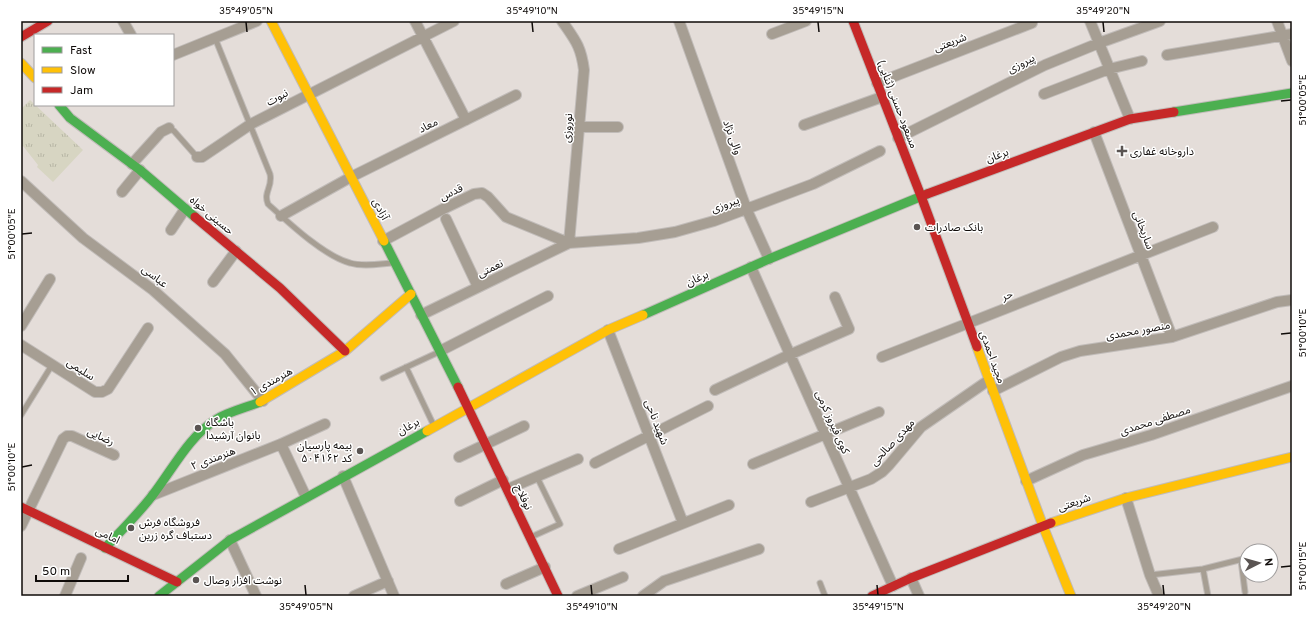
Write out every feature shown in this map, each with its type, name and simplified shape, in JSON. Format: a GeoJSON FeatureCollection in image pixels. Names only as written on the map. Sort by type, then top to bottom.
{"type":"FeatureCollection","features":[{"type":"Feature","properties":{"kind":"street"},"geometry":{"type":"LineString","coordinates":[[21,38],[31,30],[48,21]]}},
{"type":"Feature","properties":{"kind":"street"},"geometry":{"type":"LineString","coordinates":[[123,21],[130,34]]}},
{"type":"Feature","properties":{"kind":"street"},"geometry":{"type":"LineString","coordinates":[[174,55],[257,21]]}},
{"type":"Feature","properties":{"kind":"street","name":"آزادی"},"geometry":{"type":"LineString","coordinates":[[271,21],[469,408]]}},
{"type":"Feature","properties":{"kind":"street"},"geometry":{"type":"LineString","coordinates":[[416,21],[466,120]]}},
{"type":"Feature","properties":{"kind":"street","name":"نبوت"},"geometry":{"type":"LineString","coordinates":[[197,157],[202,157],[251,124],[454,21]]}},
{"type":"Feature","properties":{"kind":"street","name":"نوروزی"},"geometry":{"type":"LineString","coordinates":[[562,21],[579,46],[584,70],[569,243]]}},
{"type":"Feature","properties":{"kind":"street","name":"والی نژاد"},"geometry":{"type":"LineString","coordinates":[[679,21],[746,208],[769,259]]}},
{"type":"Feature","properties":{"kind":"street"},"geometry":{"type":"LineString","coordinates":[[772,34],[806,21]]}},
{"type":"Feature","properties":{"kind":"street","name":"مسعود حسنی (ثنایی)"},"geometry":{"type":"LineString","coordinates":[[853,21],[921,196]]}},
{"type":"Feature","properties":{"kind":"street"},"geometry":{"type":"LineString","coordinates":[[1090,21],[1130,119]]}},
{"type":"Feature","properties":{"kind":"street","name":"پیروزی"},"geometry":{"type":"LineString","coordinates":[[898,138],[1045,65],[1156,21]]}},
{"type":"Feature","properties":{"kind":"street"},"geometry":{"type":"LineString","coordinates":[[1277,21],[1287,35],[1292,61]]}},
{"type":"Feature","properties":{"kind":"street","name":"شریعتی"},"geometry":{"type":"LineString","coordinates":[[877,83],[1032,24]]}},
{"type":"Feature","properties":{"kind":"street"},"geometry":{"type":"LineString","coordinates":[[1167,55],[1287,35]]}},
{"type":"Feature","properties":{"kind":"street"},"geometry":{"type":"LineString","coordinates":[[1044,94],[1109,69],[1142,61]]}},
{"type":"Feature","properties":{"kind":"street"},"geometry":{"type":"LineString","coordinates":[[21,62],[34,77]]}},
{"type":"Feature","properties":{"kind":"street","name":"برغان"},"geometry":{"type":"LineString","coordinates":[[159,596],[230,540],[306,496],[469,408],[608,330],[750,267],[921,196],[1130,119],[1292,93]]}},
{"type":"Feature","properties":{"kind":"street","name":"معاد"},"geometry":{"type":"LineString","coordinates":[[281,216],[351,177],[516,95]]}},
{"type":"Feature","properties":{"kind":"street"},"geometry":{"type":"LineString","coordinates":[[804,125],[882,97]]}},
{"type":"Feature","properties":{"kind":"street","name":"حسینی خواه"},"geometry":{"type":"LineString","coordinates":[[60,106],[70,118],[136,167],[280,288],[345,351]]}},
{"type":"Feature","properties":{"kind":"street"},"geometry":{"type":"LineString","coordinates":[[580,127],[618,127]]}},
{"type":"Feature","properties":{"kind":"street","name":"نبوت"},"geometry":{"type":"LineString","coordinates":[[122,192],[136,167],[161,132],[169,128]]}},
{"type":"Feature","properties":{"kind":"street","name":"ساریخانی"},"geometry":{"type":"LineString","coordinates":[[1094,132],[1172,337]]}},
{"type":"Feature","properties":{"kind":"street","name":"پیروزی"},"geometry":{"type":"LineString","coordinates":[[569,243],[638,238],[675,232],[714,221],[813,184],[880,151]]}},
{"type":"Feature","properties":{"kind":"street","name":"عباسی"},"geometry":{"type":"LineString","coordinates":[[21,181],[83,238],[153,290],[225,354],[263,401]]}},
{"type":"Feature","properties":{"kind":"street","name":"قدس"},"geometry":{"type":"LineString","coordinates":[[384,240],[474,194],[482,193],[488,196],[506,217],[569,243]]}},
{"type":"Feature","properties":{"kind":"street","name":"مجید احمدی"},"geometry":{"type":"LineString","coordinates":[[921,196],[1026,481],[1071,596]]}},
{"type":"Feature","properties":{"kind":"street"},"geometry":{"type":"LineString","coordinates":[[171,230],[185,209]]}},
{"type":"Feature","properties":{"kind":"street"},"geometry":{"type":"LineString","coordinates":[[446,219],[478,287]]}},
{"type":"Feature","properties":{"kind":"street","name":"حر"},"geometry":{"type":"LineString","coordinates":[[882,357],[1213,227]]}},
{"type":"Feature","properties":{"kind":"street","name":"نعمتی"},"geometry":{"type":"LineString","coordinates":[[421,315],[569,243]]}},
{"type":"Feature","properties":{"kind":"street"},"geometry":{"type":"LineString","coordinates":[[213,282],[236,251]]}},
{"type":"Feature","properties":{"kind":"street","name":"کوی فیروز کرمی"},"geometry":{"type":"LineString","coordinates":[[750,267],[894,586]]}},
{"type":"Feature","properties":{"kind":"street"},"geometry":{"type":"LineString","coordinates":[[21,326],[50,280]]}},
{"type":"Feature","properties":{"kind":"street","name":"هنرمندی ۱"},"geometry":{"type":"LineString","coordinates":[[105,548],[134,518],[153,495],[183,451],[200,432],[218,418],[263,401],[345,351],[411,294]]}},
{"type":"Feature","properties":{"kind":"street"},"geometry":{"type":"LineString","coordinates":[[440,351],[548,296]]}},
{"type":"Feature","properties":{"kind":"street"},"geometry":{"type":"LineString","coordinates":[[715,390],[849,329],[835,297]]}},
{"type":"Feature","properties":{"kind":"street","name":"منصور محمدی"},"geometry":{"type":"LineString","coordinates":[[993,391],[1061,357],[1080,351],[1172,337],[1277,302],[1292,300]]}},
{"type":"Feature","properties":{"kind":"street","name":"سلیمی"},"geometry":{"type":"LineString","coordinates":[[21,345],[96,392],[102,392],[108,389],[148,328]]}},
{"type":"Feature","properties":{"kind":"street","name":"شهید ناحی"},"geometry":{"type":"LineString","coordinates":[[608,330],[683,523]]}},
{"type":"Feature","properties":{"kind":"street","name":"مهدی صالحی"},"geometry":{"type":"LineString","coordinates":[[811,502],[871,478],[882,472],[921,427],[989,380]]}},
{"type":"Feature","properties":{"kind":"street","name":"مصطفی محمدی"},"geometry":{"type":"LineString","coordinates":[[1026,481],[1083,455],[1151,435],[1292,386]]}},
{"type":"Feature","properties":{"kind":"street"},"geometry":{"type":"LineString","coordinates":[[595,463],[708,406]]}},
{"type":"Feature","properties":{"kind":"street","name":"نوفلاح"},"geometry":{"type":"LineString","coordinates":[[469,408],[558,596]]}},
{"type":"Feature","properties":{"kind":"street"},"geometry":{"type":"LineString","coordinates":[[753,464],[879,412]]}},
{"type":"Feature","properties":{"kind":"street","name":"هنرمندی ۲"},"geometry":{"type":"LineString","coordinates":[[153,495],[281,444],[325,424]]}},
{"type":"Feature","properties":{"kind":"street"},"geometry":{"type":"LineString","coordinates":[[459,457],[524,426]]}},
{"type":"Feature","properties":{"kind":"street","name":"رضایی"},"geometry":{"type":"LineString","coordinates":[[25,509],[63,439],[67,436],[72,436],[114,455]]}},
{"type":"Feature","properties":{"kind":"street"},"geometry":{"type":"LineString","coordinates":[[281,444],[306,496]]}},
{"type":"Feature","properties":{"kind":"street","name":"شریعتی"},"geometry":{"type":"LineString","coordinates":[[872,596],[911,578],[1043,526],[1126,498],[1292,457]]}},
{"type":"Feature","properties":{"kind":"street"},"geometry":{"type":"LineString","coordinates":[[460,501],[505,485],[537,477],[578,459]]}},
{"type":"Feature","properties":{"kind":"street"},"geometry":{"type":"LineString","coordinates":[[343,476],[394,596]]}},
{"type":"Feature","properties":{"kind":"street"},"geometry":{"type":"LineString","coordinates":[[1126,498],[1158,596]]}},
{"type":"Feature","properties":{"kind":"street"},"geometry":{"type":"LineString","coordinates":[[620,549],[729,505]]}},
{"type":"Feature","properties":{"kind":"street"},"geometry":{"type":"LineString","coordinates":[[21,526],[25,509]]}},
{"type":"Feature","properties":{"kind":"street","name":"امامی"},"geometry":{"type":"LineString","coordinates":[[25,509],[176,582]]}},
{"type":"Feature","properties":{"kind":"street"},"geometry":{"type":"LineString","coordinates":[[230,540],[256,596]]}},
{"type":"Feature","properties":{"kind":"street"},"geometry":{"type":"LineString","coordinates":[[643,596],[664,581],[758,549]]}},
{"type":"Feature","properties":{"kind":"street"},"geometry":{"type":"LineString","coordinates":[[65,596],[81,558]]}},
{"type":"Feature","properties":{"kind":"street"},"geometry":{"type":"LineString","coordinates":[[506,584],[545,567]]}},
{"type":"Feature","properties":{"kind":"street"},"geometry":{"type":"LineString","coordinates":[[577,596],[623,577]]}},
{"type":"Feature","properties":{"kind":"street"},"geometry":{"type":"LineString","coordinates":[[911,578],[919,596]]}},
{"type":"Feature","properties":{"kind":"street"},"geometry":{"type":"LineString","coordinates":[[354,596],[388,581]]}},
{"type":"Feature","properties":{"kind":"lane"},"geometry":{"type":"LineString","coordinates":[[215,38],[251,124],[271,179],[270,187],[266,194],[268,204],[325,252],[349,263],[362,265],[395,263]]}},
{"type":"Feature","properties":{"kind":"lane","name":"نبوت"},"geometry":{"type":"LineString","coordinates":[[169,128],[174,131],[197,157]]}},
{"type":"Feature","properties":{"kind":"lane"},"geometry":{"type":"LineString","coordinates":[[383,378],[440,351]]}},
{"type":"Feature","properties":{"kind":"lane"},"geometry":{"type":"LineString","coordinates":[[21,415],[52,365]]}},
{"type":"Feature","properties":{"kind":"lane"},"geometry":{"type":"LineString","coordinates":[[406,367],[434,426]]}},
{"type":"Feature","properties":{"kind":"lane"},"geometry":{"type":"LineString","coordinates":[[530,537],[560,524],[537,477]]}},
{"type":"Feature","properties":{"kind":"lane"},"geometry":{"type":"LineString","coordinates":[[1150,575],[1203,569],[1239,560]]}},
{"type":"Feature","properties":{"kind":"lane"},"geometry":{"type":"LineString","coordinates":[[1203,569],[1208,596]]}},
{"type":"Feature","properties":{"kind":"lane"},"geometry":{"type":"LineString","coordinates":[[820,583],[825,596]]}},
{"type":"Feature","properties":{"kind":"lane"},"geometry":{"type":"LineString","coordinates":[[1245,583],[1245,592]]}},
{"type":"Feature","properties":{"kind":"green space"},"geometry":{"type":"Polygon","coordinates":[[[30,100],[34,104],[34,106],[36,106],[83,150],[53,182],[37,167],[38,165],[23,146],[21,147],[21,109],[30,100]]]}},
{"type":"Feature","properties":{"kind":"traffic: fast"},"geometry":{"type":"LineString","coordinates":[[1174,112],[1292,93]]}},
{"type":"Feature","properties":{"kind":"traffic: fast"},"geometry":{"type":"LineString","coordinates":[[60,106],[70,118],[140,170],[195,217]]}},
{"type":"Feature","properties":{"kind":"traffic: fast"},"geometry":{"type":"LineString","coordinates":[[643,315],[769,259],[927,194]]}},
{"type":"Feature","properties":{"kind":"traffic: fast"},"geometry":{"type":"LineString","coordinates":[[384,241],[458,387]]}},
{"type":"Feature","properties":{"kind":"traffic: fast"},"geometry":{"type":"LineString","coordinates":[[105,548],[147,503],[189,444],[207,426],[222,416],[260,402]]}},
{"type":"Feature","properties":{"kind":"traffic: fast"},"geometry":{"type":"LineString","coordinates":[[159,596],[230,540],[427,431]]}},
{"type":"Feature","properties":{"kind":"traffic: slow"},"geometry":{"type":"LineString","coordinates":[[271,21],[384,241]]}},
{"type":"Feature","properties":{"kind":"traffic: slow"},"geometry":{"type":"LineString","coordinates":[[21,63],[34,77]]}},
{"type":"Feature","properties":{"kind":"traffic: slow"},"geometry":{"type":"LineString","coordinates":[[260,402],[345,351],[411,294]]}},
{"type":"Feature","properties":{"kind":"traffic: slow"},"geometry":{"type":"LineString","coordinates":[[427,431],[608,330],[643,315]]}},
{"type":"Feature","properties":{"kind":"traffic: slow"},"geometry":{"type":"LineString","coordinates":[[977,347],[1043,526],[1071,596]]}},
{"type":"Feature","properties":{"kind":"traffic: slow"},"geometry":{"type":"LineString","coordinates":[[1051,523],[1126,498],[1292,457]]}},
{"type":"Feature","properties":{"kind":"traffic: jam"},"geometry":{"type":"LineString","coordinates":[[21,37],[48,21]]}},
{"type":"Feature","properties":{"kind":"traffic: jam"},"geometry":{"type":"LineString","coordinates":[[853,21],[921,196],[977,347]]}},
{"type":"Feature","properties":{"kind":"traffic: jam"},"geometry":{"type":"LineString","coordinates":[[927,194],[1130,119],[1174,112]]}},
{"type":"Feature","properties":{"kind":"traffic: jam"},"geometry":{"type":"LineString","coordinates":[[195,217],[280,288],[345,351]]}},
{"type":"Feature","properties":{"kind":"traffic: jam"},"geometry":{"type":"LineString","coordinates":[[458,387],[558,596]]}},
{"type":"Feature","properties":{"kind":"traffic: jam"},"geometry":{"type":"LineString","coordinates":[[21,507],[177,582]]}},
{"type":"Feature","properties":{"kind":"traffic: jam"},"geometry":{"type":"LineString","coordinates":[[872,596],[911,578],[1051,523]]}},
{"type":"Feature","properties":{"kind":"place","name":"داروخانه غفاری"},"geometry":{"type":"Point","coordinates":[1122,151]}},
{"type":"Feature","properties":{"kind":"place","name":"بانک صادرات"},"geometry":{"type":"Point","coordinates":[917,227]}},
{"type":"Feature","properties":{"kind":"place","name":"باشگاه بانوان آرشیدا"},"geometry":{"type":"Point","coordinates":[198,428]}},
{"type":"Feature","properties":{"kind":"place","name":"بیمه پارسیان کد ۵۰۴۱۶۲"},"geometry":{"type":"Point","coordinates":[360,451]}},
{"type":"Feature","properties":{"kind":"place","name":"فروشگاه فرش دستباف گره زرین"},"geometry":{"type":"Point","coordinates":[131,528]}},
{"type":"Feature","properties":{"kind":"place","name":"نوشت افزار وصال"},"geometry":{"type":"Point","coordinates":[196,580]}}]}
